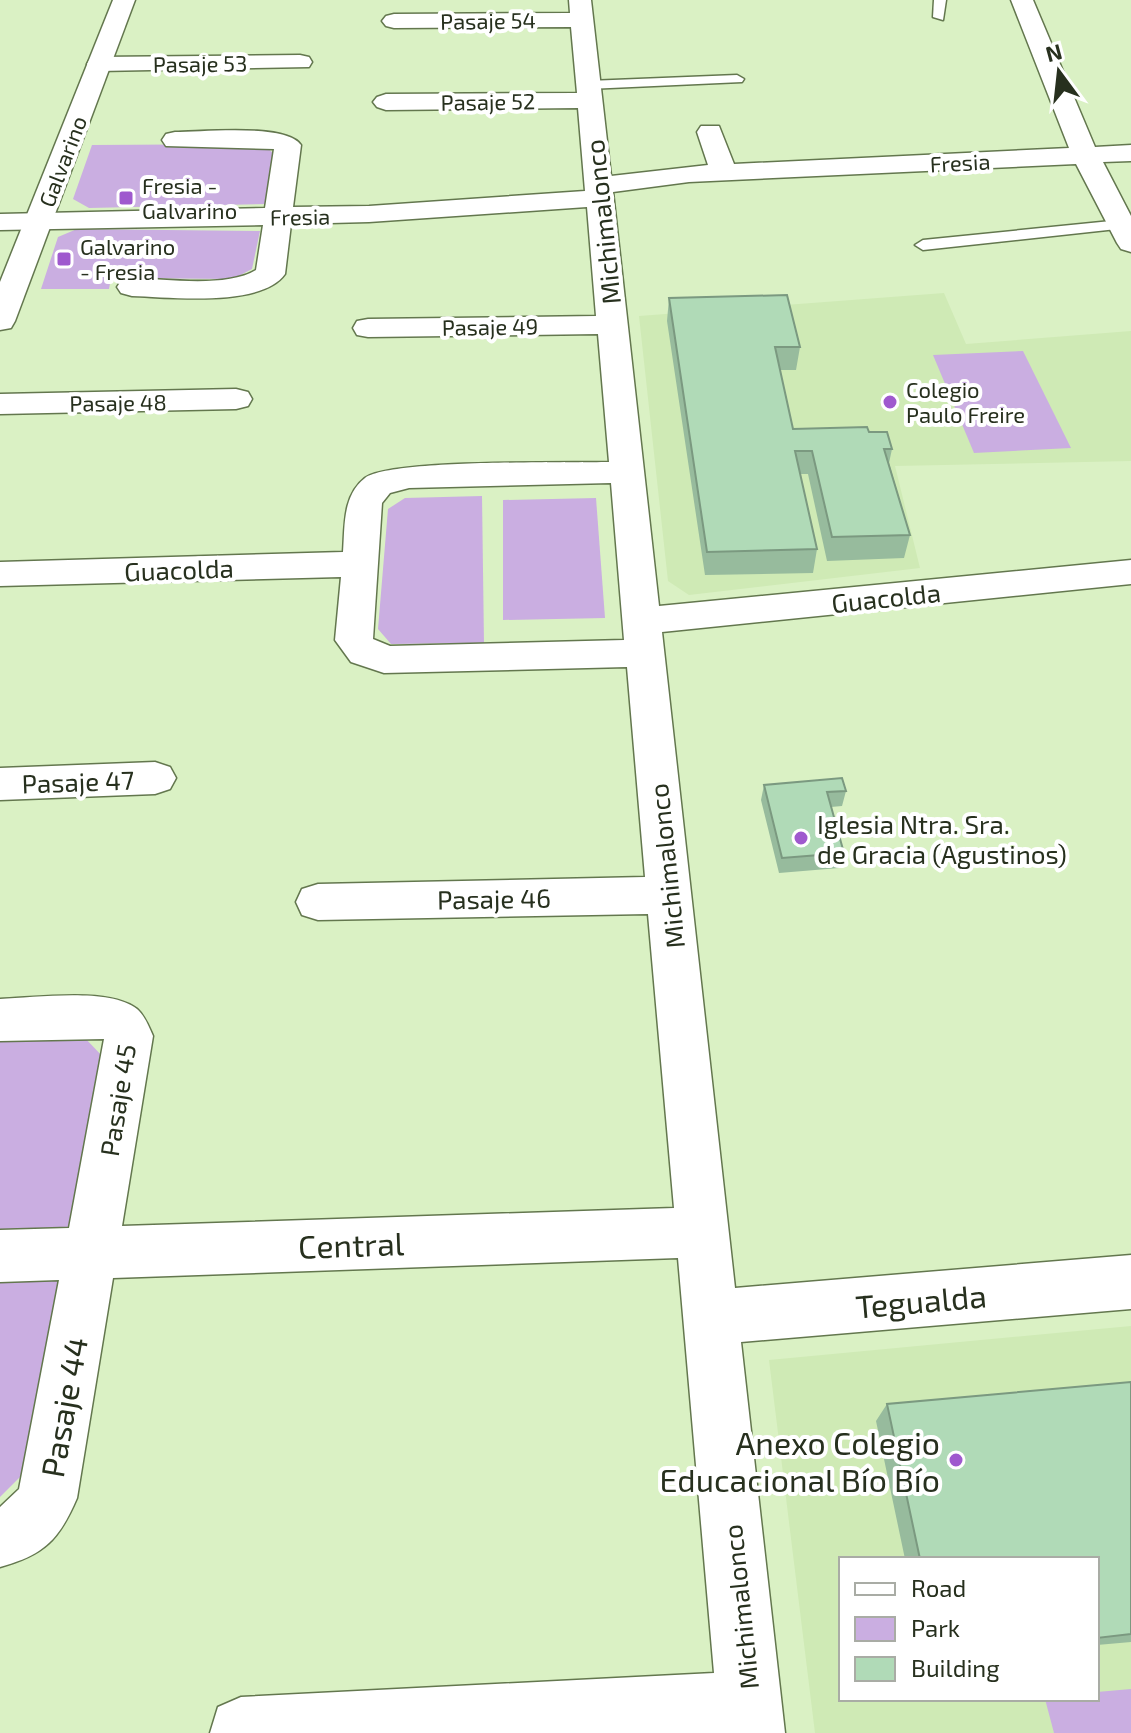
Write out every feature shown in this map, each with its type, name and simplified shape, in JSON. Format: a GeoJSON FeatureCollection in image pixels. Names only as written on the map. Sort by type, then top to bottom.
{"type":"FeatureCollection","features":[{"type":"Feature","properties":{"kind":"street","name":"Galvarino"},"geometry":{"type":"LineString","coordinates":[[0,321],[124,0]]}},
{"type":"Feature","properties":{"kind":"street"},"geometry":{"type":"LineString","coordinates":[[1022,0],[1086,156],[1126,234]]}},
{"type":"Feature","properties":{"kind":"street","name":"Pasaje 54"},"geometry":{"type":"LineString","coordinates":[[394,21],[581,10]]}},
{"type":"Feature","properties":{"kind":"street","name":"Michimalonco"},"geometry":{"type":"LineString","coordinates":[[581,10],[751,1718]]}},
{"type":"Feature","properties":{"kind":"street","name":"Pasaje 53"},"geometry":{"type":"LineString","coordinates":[[99,64],[300,62]]}},
{"type":"Feature","properties":{"kind":"street","name":"Pasaje 52"},"geometry":{"type":"LineString","coordinates":[[386,102],[589,92]]}},
{"type":"Feature","properties":{"kind":"street"},"geometry":{"type":"LineString","coordinates":[[710,132],[724,173]]}},
{"type":"Feature","properties":{"kind":"street"},"geometry":{"type":"LineString","coordinates":[[132,287],[242,286],[262,281],[270,274],[288,149],[283,141],[175,140]]}},
{"type":"Feature","properties":{"kind":"street","name":"Fresia"},"geometry":{"type":"LineString","coordinates":[[0,222],[427,212],[599,192],[724,173],[1131,153]]}},
{"type":"Feature","properties":{"kind":"street","name":"Pasaje 49"},"geometry":{"type":"LineString","coordinates":[[368,328],[612,325]]}},
{"type":"Feature","properties":{"kind":"street","name":"Pasaje 48"},"geometry":{"type":"LineString","coordinates":[[0,404],[236,399]]}},
{"type":"Feature","properties":{"kind":"street","name":"Guacolda"},"geometry":{"type":"LineString","coordinates":[[627,472],[387,480],[365,501],[354,640],[363,652],[375,658],[643,637],[1131,572]]}},
{"type":"Feature","properties":{"kind":"street","name":"Guacolda"},"geometry":{"type":"LineString","coordinates":[[0,574],[359,564]]}},
{"type":"Feature","properties":{"kind":"street","name":"Pasaje 47"},"geometry":{"type":"LineString","coordinates":[[0,784],[155,778]]}},
{"type":"Feature","properties":{"kind":"street","name":"Pasaje 46"},"geometry":{"type":"LineString","coordinates":[[318,902],[669,895]]}},
{"type":"Feature","properties":{"kind":"street","name":"Pasaje 45"},"geometry":{"type":"LineString","coordinates":[[0,1020],[103,1017],[115,1019],[129,1036],[91,1253]]}},
{"type":"Feature","properties":{"kind":"street","name":"Central"},"geometry":{"type":"LineString","coordinates":[[0,1256],[702,1232]]}},
{"type":"Feature","properties":{"kind":"street","name":"Pasaje 44"},"geometry":{"type":"LineString","coordinates":[[0,1537],[14,1534],[30,1523],[47,1498],[91,1253]]}},
{"type":"Feature","properties":{"kind":"street","name":"Tegualda"},"geometry":{"type":"LineString","coordinates":[[711,1317],[1131,1282]]}},
{"type":"Feature","properties":{"kind":"street"},"geometry":{"type":"LineString","coordinates":[[241,1730],[751,1718]]}},
{"type":"Feature","properties":{"kind":"lane"},"geometry":{"type":"LineString","coordinates":[[939,17],[940,0]]}},
{"type":"Feature","properties":{"kind":"lane"},"geometry":{"type":"LineString","coordinates":[[589,92],[737,79]]}},
{"type":"Feature","properties":{"kind":"lane"},"geometry":{"type":"LineString","coordinates":[[923,245],[1126,234]]}},
{"type":"Feature","properties":{"kind":"shaded area","name":"Colegio Paulo Freire"},"geometry":{"type":"Polygon","coordinates":[[[944,293],[966,344],[1131,331],[1131,461],[895,466],[920,568],[689,595],[668,581],[639,316],[944,293]]]}},
{"type":"Feature","properties":{"kind":"shaded area","name":"Anexo Colegio Educacional Bío Bío"},"geometry":{"type":"Polygon","coordinates":[[[1131,1326],[1131,1733],[815,1733],[769,1360],[1131,1326]]]}},
{"type":"Feature","properties":{"kind":"green space"},"geometry":{"type":"Polygon","coordinates":[[[263,144],[273,153],[268,204],[89,208],[73,199],[92,145],[263,144]]]}},
{"type":"Feature","properties":{"kind":"green space"},"geometry":{"type":"Polygon","coordinates":[[[77,229],[260,231],[252,269],[233,279],[111,278],[109,289],[41,289],[58,237],[77,229]]]}},
{"type":"Feature","properties":{"kind":"green space"},"geometry":{"type":"Polygon","coordinates":[[[1023,351],[1071,448],[974,453],[933,355],[1023,351]]]}},
{"type":"Feature","properties":{"kind":"green space"},"geometry":{"type":"Polygon","coordinates":[[[482,496],[484,643],[391,644],[378,629],[388,509],[405,498],[482,496]]]}},
{"type":"Feature","properties":{"kind":"green space"},"geometry":{"type":"Polygon","coordinates":[[[596,498],[605,618],[503,620],[503,500],[596,498]]]}},
{"type":"Feature","properties":{"kind":"green space"},"geometry":{"type":"Polygon","coordinates":[[[82,1035],[106,1060],[24,1473],[0,1497],[0,1039],[82,1035]]]}},
{"type":"Feature","properties":{"kind":"green space"},"geometry":{"type":"Polygon","coordinates":[[[1131,1689],[1131,1733],[1054,1733],[1046,1701],[1099,1701],[1099,1692],[1131,1689]]]}},
{"type":"Feature","properties":{"kind":"building"},"geometry":{"type":"Polygon","coordinates":[[[787,295],[800,347],[775,347],[793,429],[867,427],[869,432],[887,432],[892,449],[884,449],[910,535],[832,537],[812,451],[795,451],[817,549],[707,552],[669,298],[787,295]]]}},
{"type":"Feature","properties":{"kind":"building","name":"Iglesia Ntra. Sra. de Gracia (Agustinos)"},"geometry":{"type":"Polygon","coordinates":[[[842,778],[846,791],[827,792],[844,853],[782,858],[764,785],[842,778]]]}},
{"type":"Feature","properties":{"kind":"building"},"geometry":{"type":"Polygon","coordinates":[[[1131,1382],[1131,1634],[1099,1638],[1099,1557],[920,1557],[887,1404],[1131,1382]]]}},
{"type":"Feature","properties":{"kind":"place","name":"Fresia - Galvarino"},"geometry":{"type":"Point","coordinates":[126,198]}},
{"type":"Feature","properties":{"kind":"place","name":"Galvarino - Fresia"},"geometry":{"type":"Point","coordinates":[64,259]}},
{"type":"Feature","properties":{"kind":"place","name":"Colegio Paulo Freire"},"geometry":{"type":"Point","coordinates":[890,402]}},
{"type":"Feature","properties":{"kind":"place","name":"Iglesia Ntra. Sra. de Gracia (Agustinos)"},"geometry":{"type":"Point","coordinates":[801,838]}},
{"type":"Feature","properties":{"kind":"place","name":"Anexo Colegio Educacional Bío Bío"},"geometry":{"type":"Point","coordinates":[956,1460]}}]}
